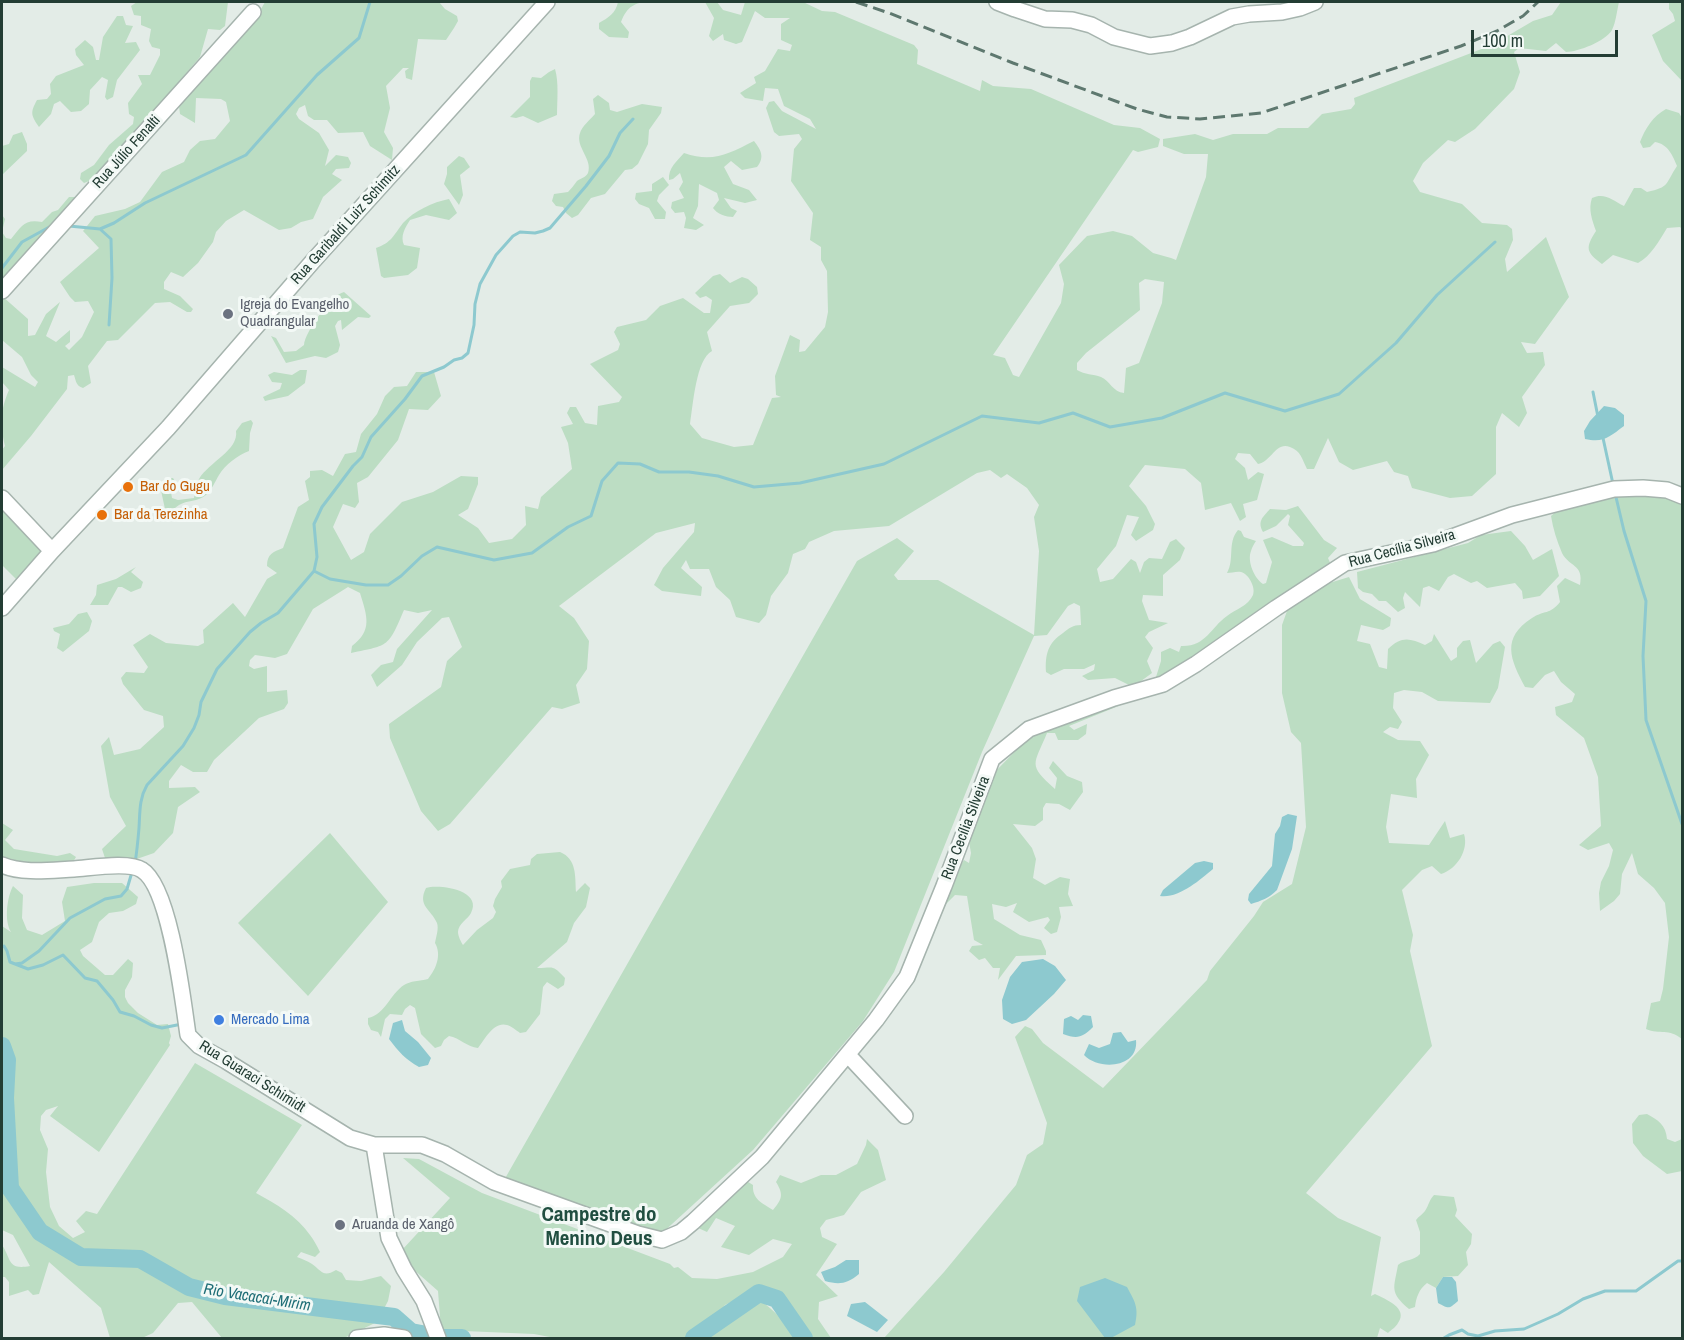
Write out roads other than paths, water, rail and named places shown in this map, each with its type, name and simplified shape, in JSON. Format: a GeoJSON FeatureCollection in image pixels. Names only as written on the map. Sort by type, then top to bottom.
{"type":"FeatureCollection","features":[{"type":"Feature","properties":{"kind":"street","name":"Rua Garibaldi Luiz Schimitz"},"geometry":{"type":"LineString","coordinates":[[2,608],[52,551],[168,428],[299,277],[547,2]]}},
{"type":"Feature","properties":{"kind":"street"},"geometry":{"type":"LineString","coordinates":[[998,2],[1045,18],[1072,20],[1091,25],[1114,37],[1150,46],[1190,37],[1232,17],[1282,12],[1315,2]]}},
{"type":"Feature","properties":{"kind":"street","name":"Rua Júlio Fenalti"},"geometry":{"type":"LineString","coordinates":[[2,291],[253,12]]}},
{"type":"Feature","properties":{"kind":"street","name":"Rua Cecília Silveira"},"geometry":{"type":"LineString","coordinates":[[374,1145],[422,1145],[445,1154],[494,1182],[638,1234],[662,1240],[681,1232],[762,1156],[848,1055],[907,977],[992,759],[1029,729],[1114,698],[1163,684],[1345,563],[1433,544],[1512,515],[1614,489],[1667,490],[1683,496]]}},
{"type":"Feature","properties":{"kind":"street"},"geometry":{"type":"LineString","coordinates":[[2,498],[52,551]]}},
{"type":"Feature","properties":{"kind":"street","name":"Rua Guaraci Schimidt"},"geometry":{"type":"LineString","coordinates":[[2,865],[23,870],[125,865],[142,870],[157,888],[172,936],[188,1035],[199,1046],[350,1138],[374,1145]]}},
{"type":"Feature","properties":{"kind":"street"},"geometry":{"type":"LineString","coordinates":[[848,1055],[905,1116]]}},
{"type":"Feature","properties":{"kind":"street"},"geometry":{"type":"LineString","coordinates":[[374,1145],[389,1238],[404,1269],[424,1301],[437,1338]]}},
{"type":"Feature","properties":{"kind":"street"},"geometry":{"type":"LineString","coordinates":[[357,1338],[384,1335],[405,1338]]}},
{"type":"Feature","properties":{"kind":"water"},"geometry":{"type":"Polygon","coordinates":[[[1604,406],[1615,408],[1624,415],[1624,426],[1606,438],[1585,439],[1584,431],[1604,406]]]}},
{"type":"Feature","properties":{"kind":"water"},"geometry":{"type":"Polygon","coordinates":[[[1288,814],[1297,816],[1292,849],[1277,890],[1265,899],[1251,904],[1248,900],[1249,894],[1272,866],[1275,834],[1282,817],[1288,814]]]}},
{"type":"Feature","properties":{"kind":"water"},"geometry":{"type":"Polygon","coordinates":[[[1204,861],[1213,863],[1213,869],[1202,878],[1174,895],[1160,896],[1163,890],[1195,863],[1204,861]]]}},
{"type":"Feature","properties":{"kind":"water"},"geometry":{"type":"Polygon","coordinates":[[[1043,959],[1055,966],[1066,980],[1026,1020],[1012,1024],[1003,1019],[1002,1000],[1010,977],[1022,962],[1043,959]]]}},
{"type":"Feature","properties":{"kind":"water"},"geometry":{"type":"Polygon","coordinates":[[[1083,1015],[1091,1016],[1093,1027],[1079,1036],[1072,1037],[1063,1034],[1064,1019],[1071,1016],[1078,1020],[1083,1015]]]}},
{"type":"Feature","properties":{"kind":"water"},"geometry":{"type":"Polygon","coordinates":[[[402,1020],[405,1031],[431,1058],[428,1065],[419,1067],[414,1064],[402,1055],[389,1039],[393,1023],[402,1020]]]}},
{"type":"Feature","properties":{"kind":"water"},"geometry":{"type":"Polygon","coordinates":[[[1121,1032],[1128,1042],[1136,1040],[1135,1049],[1125,1061],[1108,1065],[1091,1060],[1084,1055],[1089,1044],[1099,1048],[1110,1044],[1113,1033],[1121,1032]]]}},
{"type":"Feature","properties":{"kind":"water"},"geometry":{"type":"Polygon","coordinates":[[[846,1260],[859,1260],[859,1274],[843,1283],[825,1281],[821,1272],[846,1260]]]}},
{"type":"Feature","properties":{"kind":"water"},"geometry":{"type":"Polygon","coordinates":[[[1443,1277],[1452,1277],[1456,1282],[1458,1301],[1453,1306],[1438,1303],[1436,1288],[1443,1277]]]}},
{"type":"Feature","properties":{"kind":"water"},"geometry":{"type":"Polygon","coordinates":[[[1105,1278],[1127,1287],[1136,1309],[1135,1325],[1111,1338],[1105,1338],[1077,1301],[1080,1287],[1105,1278]]]}},
{"type":"Feature","properties":{"kind":"water"},"geometry":{"type":"Polygon","coordinates":[[[865,1302],[888,1320],[877,1332],[847,1316],[851,1304],[865,1302]]]}},
{"type":"Feature","properties":{"kind":"waterway"},"geometry":{"type":"LineString","coordinates":[[100,229],[114,223],[145,203],[246,155],[317,75],[359,38],[370,2]]}},
{"type":"Feature","properties":{"kind":"waterway"},"geometry":{"type":"LineString","coordinates":[[135,863],[140,806],[147,785],[183,746],[194,728],[201,702],[217,669],[250,632],[278,613],[314,571],[317,557],[314,524],[322,507],[362,457],[371,437],[422,376],[468,353],[480,284],[496,255],[513,236],[520,232],[535,233],[550,228],[609,156],[620,133],[633,119]]}},
{"type":"Feature","properties":{"kind":"waterway"},"geometry":{"type":"LineString","coordinates":[[2,268],[22,242],[53,225]]}},
{"type":"Feature","properties":{"kind":"waterway"},"geometry":{"type":"LineString","coordinates":[[69,226],[100,229],[111,239],[112,278],[109,325]]}},
{"type":"Feature","properties":{"kind":"waterway"},"geometry":{"type":"LineString","coordinates":[[314,571],[330,579],[366,585],[388,585],[422,556],[437,547],[494,560],[532,553],[568,527],[591,516],[602,481],[618,463],[640,464],[659,472],[689,472],[718,476],[754,487],[800,483],[884,464],[982,416],[1039,423],[1073,413],[1110,427],[1162,418],[1225,393],[1285,411],[1339,394],[1396,343],[1437,295],[1495,242]]}},
{"type":"Feature","properties":{"kind":"waterway"},"geometry":{"type":"LineString","coordinates":[[1593,392],[1598,417]]}},
{"type":"Feature","properties":{"kind":"waterway"},"geometry":{"type":"LineString","coordinates":[[1603,438],[1613,484]]}},
{"type":"Feature","properties":{"kind":"waterway"},"geometry":{"type":"LineString","coordinates":[[1615,493],[1624,531],[1646,601],[1643,656],[1646,720],[1682,824]]}},
{"type":"Feature","properties":{"kind":"waterway"},"geometry":{"type":"LineString","coordinates":[[15,964],[22,963],[39,951],[70,918],[105,899],[121,896],[127,889],[132,872]]}},
{"type":"Feature","properties":{"kind":"waterway"},"geometry":{"type":"LineString","coordinates":[[2,947],[4,946],[7,951],[10,962],[28,969],[43,965],[63,955],[85,978],[97,981],[120,1012],[162,1028],[182,1024]]}},
{"type":"Feature","properties":{"kind":"waterway","name":"Rio Vacacaí-Mirim"},"geometry":{"type":"LineString","coordinates":[[2,1046],[7,1060],[5,1098],[10,1188],[40,1232],[81,1257],[140,1259],[189,1287],[225,1296],[394,1317],[411,1332],[443,1338],[462,1338]]}},
{"type":"Feature","properties":{"kind":"waterway"},"geometry":{"type":"LineString","coordinates":[[1444,1338],[1462,1330],[1478,1336],[1495,1331],[1524,1329],[1558,1314],[1583,1299],[1605,1291],[1636,1291],[1678,1261],[1682,1261]]}},
{"type":"Feature","properties":{"kind":"waterway","name":"Rio Vacacaí-Mirim"},"geometry":{"type":"LineString","coordinates":[[694,1338],[759,1293],[777,1299],[804,1338]]}},
{"type":"Feature","properties":{"kind":"railway"},"geometry":{"type":"LineString","coordinates":[[856,2],[1137,109],[1167,117],[1200,119],[1261,113],[1461,46],[1497,31],[1523,16],[1538,2]]}},
{"type":"Feature","properties":{"kind":"place","name":"Igreja do Evangelho Quadrangular"},"geometry":{"type":"Point","coordinates":[228,314]}},
{"type":"Feature","properties":{"kind":"place","name":"Bar do Gugu"},"geometry":{"type":"Point","coordinates":[128,487]}},
{"type":"Feature","properties":{"kind":"place","name":"Bar da Terezinha"},"geometry":{"type":"Point","coordinates":[102,515]}},
{"type":"Feature","properties":{"kind":"place","name":"Mercado Lima"},"geometry":{"type":"Point","coordinates":[219,1020]}},
{"type":"Feature","properties":{"kind":"place","name":"Aruanda de Xangô"},"geometry":{"type":"Point","coordinates":[340,1225]}},
{"type":"Feature","properties":{"kind":"district","name":"Campestre do Menino Deus"},"geometry":{"type":"Point","coordinates":[599,1227]}}]}
